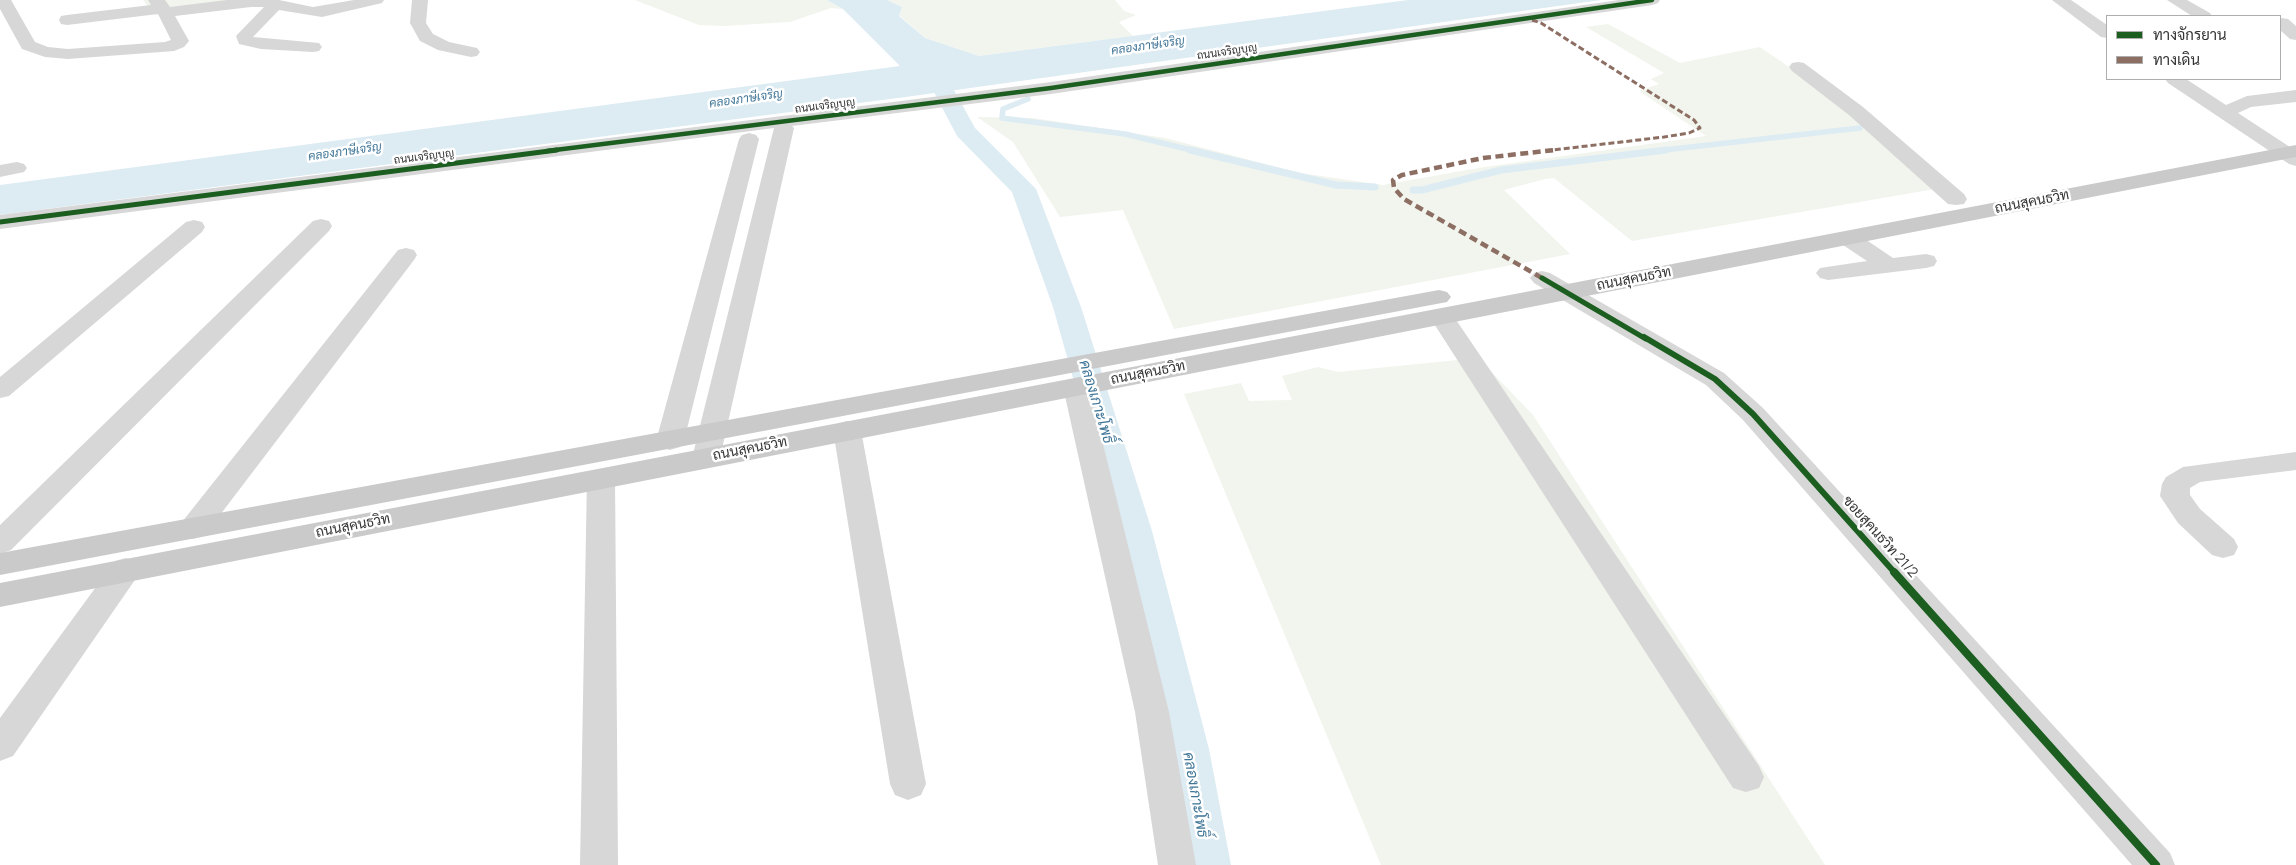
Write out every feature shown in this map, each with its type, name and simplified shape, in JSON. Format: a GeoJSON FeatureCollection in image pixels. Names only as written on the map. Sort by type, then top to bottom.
{"type":"FeatureCollection","features":[{"type":"Feature","properties":{"kind":"main road","name":"ถนนสุคนธวิท"},"geometry":{"type":"LineString","coordinates":[[0,595],[601,478],[708,446],[1555,285],[1956,199],[2288,148]]}},
{"type":"Feature","properties":{"kind":"main road","name":"ถนนสุคนธวิท"},"geometry":{"type":"LineString","coordinates":[[0,564],[670,441],[708,446],[847,430],[1442,316],[1555,285],[1848,238],[2288,148]]}},
{"type":"Feature","properties":{"kind":"street"},"geometry":{"type":"LineString","coordinates":[[3,0],[28,45],[37,50],[57,53],[174,46],[180,41],[162,7]]}},
{"type":"Feature","properties":{"kind":"street"},"geometry":{"type":"LineString","coordinates":[[67,20],[162,7],[251,2],[276,4],[313,12],[322,12],[376,0]]}},
{"type":"Feature","properties":{"kind":"street"},"geometry":{"type":"LineString","coordinates":[[420,0],[418,23],[426,37],[444,46],[471,52]]}},
{"type":"Feature","properties":{"kind":"street","name":"ถนนเจริญบุญ"},"geometry":{"type":"LineString","coordinates":[[0,222],[622,141],[1051,88],[1652,0]]}},
{"type":"Feature","properties":{"kind":"street"},"geometry":{"type":"LineString","coordinates":[[2060,0],[2106,32]]}},
{"type":"Feature","properties":{"kind":"street"},"geometry":{"type":"LineString","coordinates":[[2175,0],[2202,15]]}},
{"type":"Feature","properties":{"kind":"street"},"geometry":{"type":"LineString","coordinates":[[276,4],[244,36],[245,40],[261,44],[313,47]]}},
{"type":"Feature","properties":{"kind":"street"},"geometry":{"type":"LineString","coordinates":[[2282,23],[2296,35]]}},
{"type":"Feature","properties":{"kind":"street"},"geometry":{"type":"LineString","coordinates":[[1798,67],[1856,110],[1956,199]]}},
{"type":"Feature","properties":{"kind":"street"},"geometry":{"type":"LineString","coordinates":[[2176,80],[2288,148]]}},
{"type":"Feature","properties":{"kind":"street"},"geometry":{"type":"LineString","coordinates":[[2277,80],[2296,96]]}},
{"type":"Feature","properties":{"kind":"street"},"geometry":{"type":"LineString","coordinates":[[2226,112],[2247,102],[2296,96]]}},
{"type":"Feature","properties":{"kind":"street"},"geometry":{"type":"LineString","coordinates":[[708,446],[784,128]]}},
{"type":"Feature","properties":{"kind":"street"},"geometry":{"type":"LineString","coordinates":[[670,441],[749,139]]}},
{"type":"Feature","properties":{"kind":"street"},"geometry":{"type":"LineString","coordinates":[[0,542],[321,226]]}},
{"type":"Feature","properties":{"kind":"street"},"geometry":{"type":"LineString","coordinates":[[0,390],[194,227]]}},
{"type":"Feature","properties":{"kind":"street"},"geometry":{"type":"LineString","coordinates":[[1848,238],[1889,266]]}},
{"type":"Feature","properties":{"kind":"street"},"geometry":{"type":"LineString","coordinates":[[193,529],[406,255]]}},
{"type":"Feature","properties":{"kind":"street"},"geometry":{"type":"LineString","coordinates":[[1828,273],[1926,261]]}},
{"type":"Feature","properties":{"kind":"street","name":"ซอยสุคนธวิท 21/2"},"geometry":{"type":"LineString","coordinates":[[1555,285],[1715,379],[1753,414],[2156,865]]}},
{"type":"Feature","properties":{"kind":"street"},"geometry":{"type":"LineString","coordinates":[[1442,316],[1746,777]]}},
{"type":"Feature","properties":{"kind":"street"},"geometry":{"type":"LineString","coordinates":[[1076,386],[1152,712],[1177,865]]}},
{"type":"Feature","properties":{"kind":"street"},"geometry":{"type":"LineString","coordinates":[[847,430],[908,784]]}},
{"type":"Feature","properties":{"kind":"street"},"geometry":{"type":"LineString","coordinates":[[2223,547],[2189,516],[2176,496],[2176,484],[2193,474],[2296,461]]}},
{"type":"Feature","properties":{"kind":"street"},"geometry":{"type":"LineString","coordinates":[[599,865],[601,478]]}},
{"type":"Feature","properties":{"kind":"street"},"geometry":{"type":"LineString","coordinates":[[0,746],[126,569]]}},
{"type":"Feature","properties":{"kind":"shaded area"},"geometry":{"type":"Polygon","coordinates":[[[143,0],[234,0],[155,15],[143,0]]]}},
{"type":"Feature","properties":{"kind":"shaded area"},"geometry":{"type":"Polygon","coordinates":[[[635,0],[827,0],[843,9],[831,8],[790,22],[723,26],[699,25],[635,0]]]}},
{"type":"Feature","properties":{"kind":"shaded area"},"geometry":{"type":"Polygon","coordinates":[[[887,0],[1115,0],[1124,11],[1136,15],[1119,22],[1133,36],[979,56],[925,38],[899,15],[902,7],[887,0]]]}},
{"type":"Feature","properties":{"kind":"shaded area"},"geometry":{"type":"Polygon","coordinates":[[[1608,24],[1680,63],[1760,47],[1802,76],[1855,118],[1935,189],[1632,241],[1554,178],[1545,179],[1504,190],[1570,254],[1174,329],[1123,210],[1060,217],[1013,142],[977,117],[1033,118],[1165,138],[1300,173],[1383,185],[1478,168],[1706,136],[1639,91],[1659,84],[1651,79],[1664,73],[1586,27],[1608,24]]]}},
{"type":"Feature","properties":{"kind":"shaded area"},"geometry":{"type":"Polygon","coordinates":[[[1478,358],[1533,415],[1825,865],[1381,865],[1184,394],[1241,383],[1249,401],[1292,400],[1282,376],[1318,367],[1338,372],[1478,358]]]}},
{"type":"Feature","properties":{"kind":"water","name":"คลองภาษีเจริญ"},"geometry":{"type":"Polygon","coordinates":[[[827,0],[887,0],[902,7],[899,16],[925,38],[979,56],[1408,0],[1601,0],[913,96],[0,215],[0,185],[900,66],[843,9],[827,0]]]}},
{"type":"Feature","properties":{"kind":"waterway","name":"คลองเกาะโพธิ์"},"geometry":{"type":"LineString","coordinates":[[865,0],[874,3],[922,49],[965,131],[1024,189],[1067,307],[1134,531],[1188,749],[1208,865]]}},
{"type":"Feature","properties":{"kind":"waterway"},"geometry":{"type":"LineString","coordinates":[[1028,99],[1003,109],[1002,118],[1125,134],[1195,151]]}},
{"type":"Feature","properties":{"kind":"waterway"},"geometry":{"type":"LineString","coordinates":[[1655,151],[1860,128]]}},
{"type":"Feature","properties":{"kind":"waterway"},"geometry":{"type":"LineString","coordinates":[[1190,150],[1336,185],[1375,187]]}},
{"type":"Feature","properties":{"kind":"waterway"},"geometry":{"type":"LineString","coordinates":[[1413,190],[1422,190],[1501,170],[1666,150]]}},
{"type":"Feature","properties":{"kind":"marked path"},"geometry":{"type":"LineString","coordinates":[[1532,20],[1541,23],[1694,120],[1700,128],[1689,133],[1664,137],[1483,158],[1402,175],[1393,180],[1394,188],[1404,199],[1542,278]]}},
{"type":"Feature","properties":{"kind":"cycle path"},"geometry":{"type":"LineString","coordinates":[[0,222],[631,140],[1051,88],[1652,0]]}},
{"type":"Feature","properties":{"kind":"cycle path"},"geometry":{"type":"LineString","coordinates":[[1542,278],[1715,379],[1753,414],[2156,865]]}}]}
